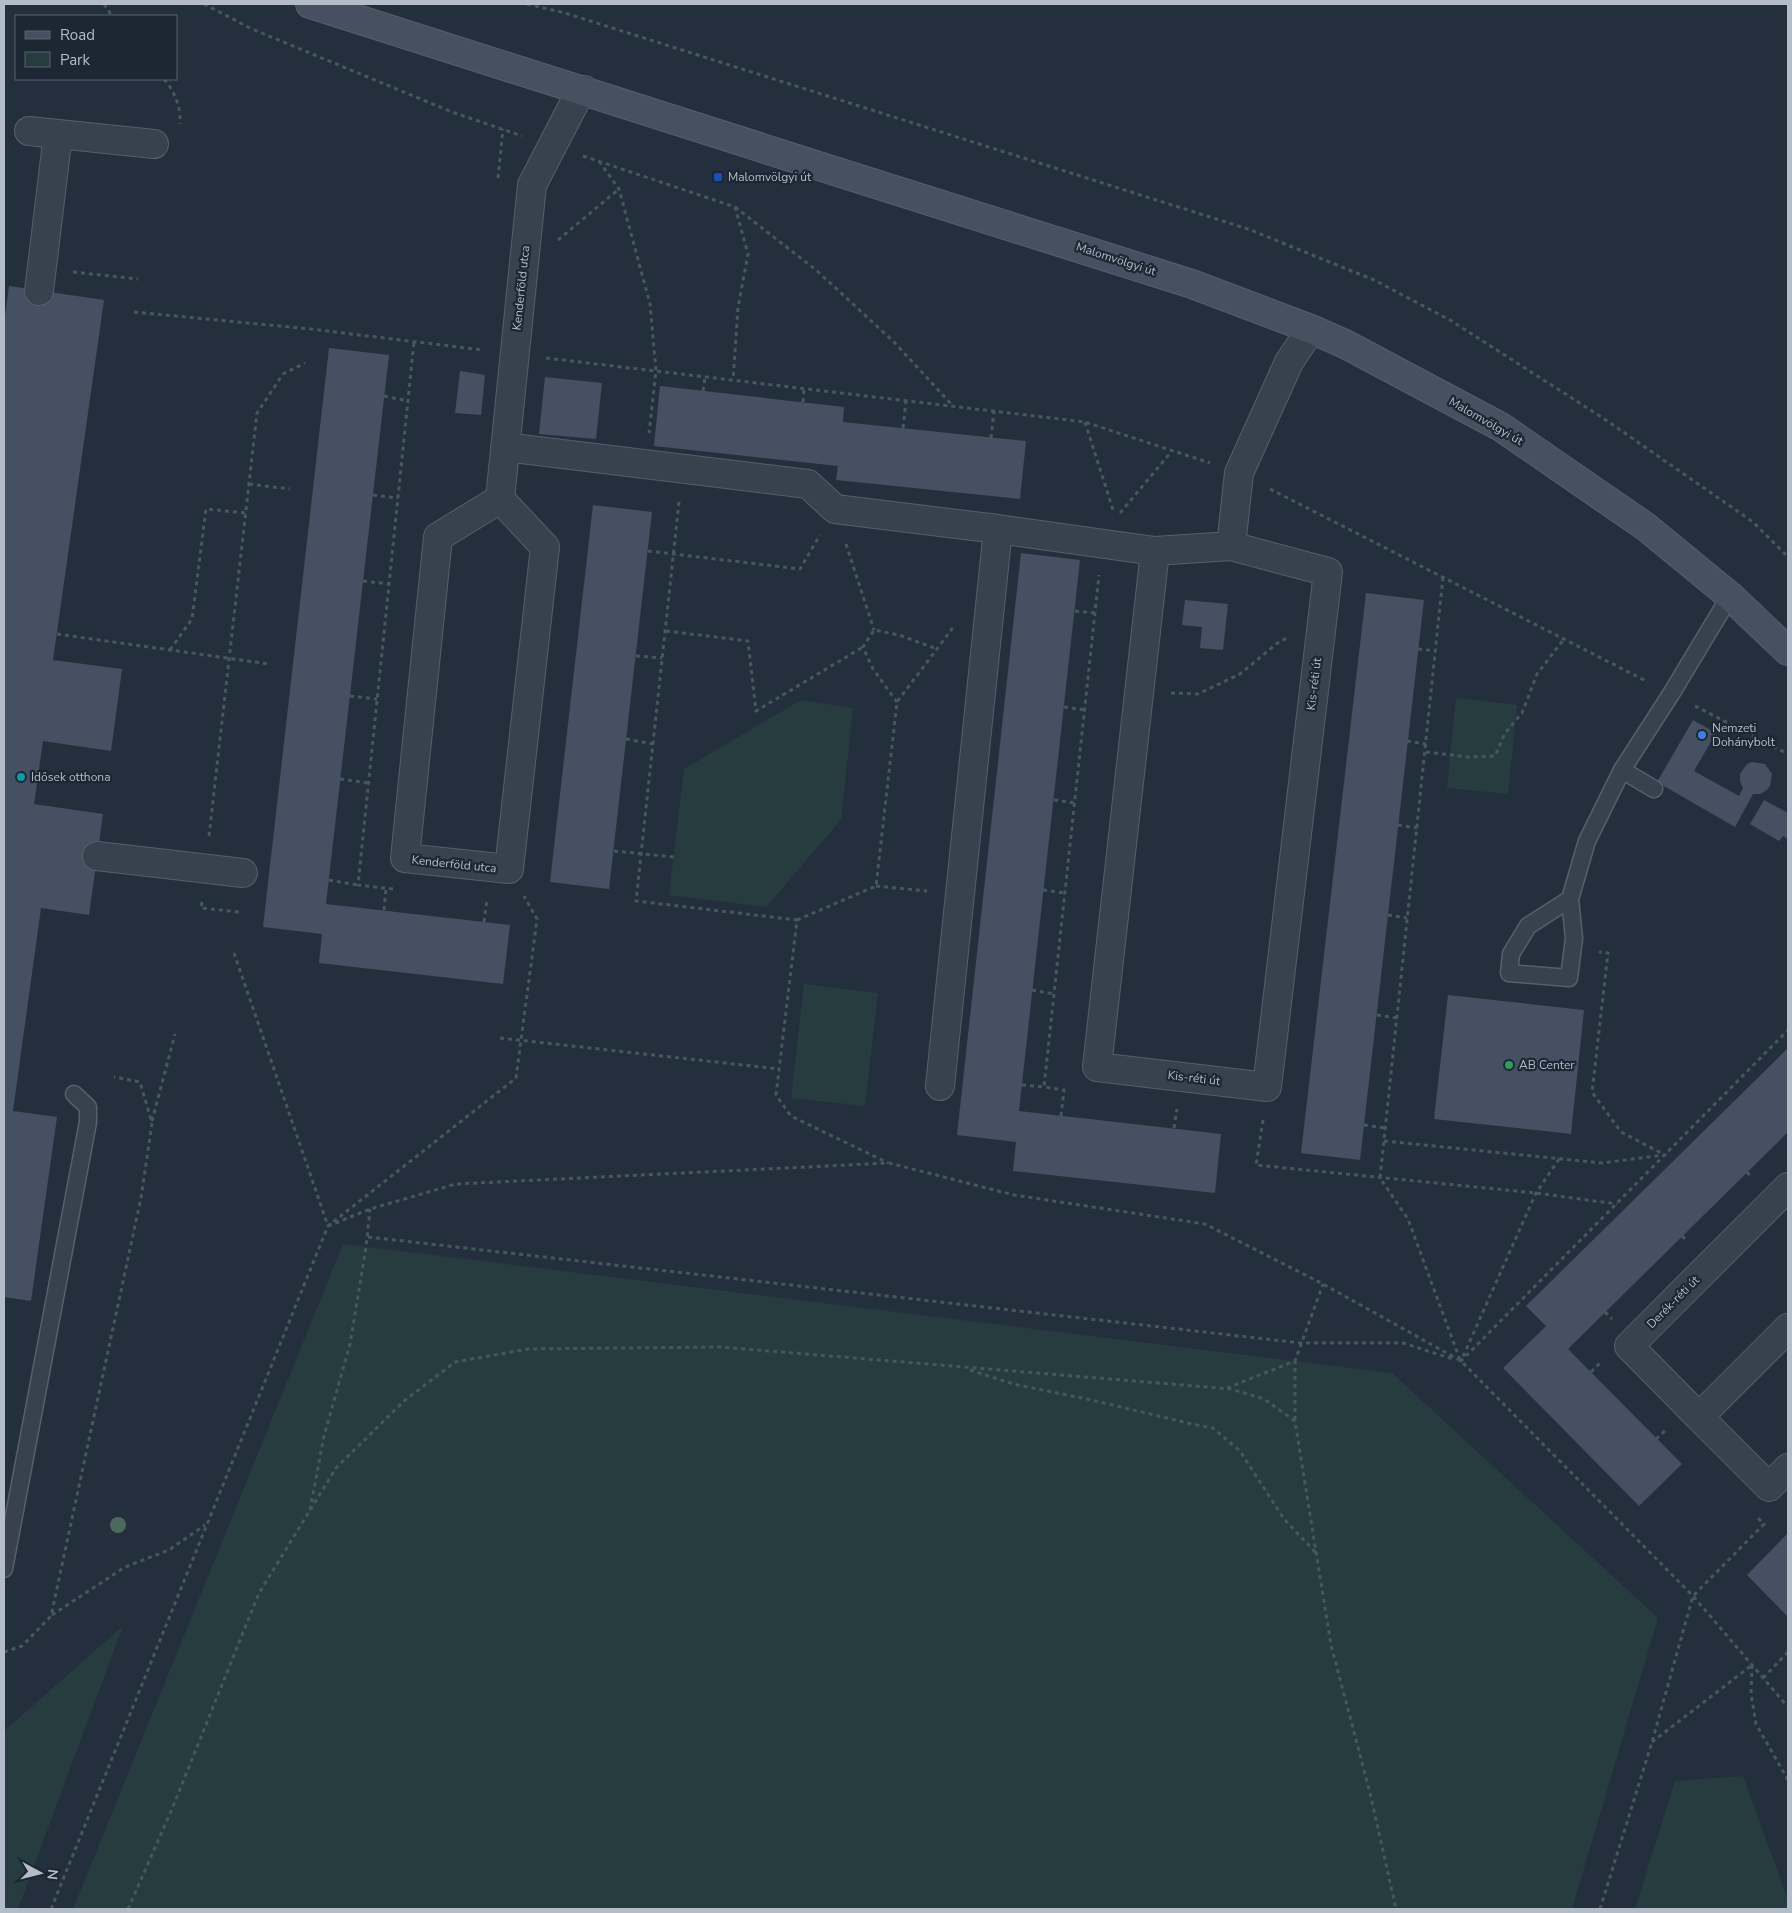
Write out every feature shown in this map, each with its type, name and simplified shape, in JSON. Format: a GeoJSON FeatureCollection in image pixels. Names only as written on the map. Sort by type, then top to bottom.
{"type":"FeatureCollection","features":[{"type":"Feature","properties":{"kind":"main road","name":"Malomvölgyi út"},"geometry":{"type":"LineString","coordinates":[[310,4],[1192,284],[1311,329],[1345,344],[1500,427],[1646,527],[1730,596],[1788,650]]}},
{"type":"Feature","properties":{"kind":"street","name":"Kenderföld utca"},"geometry":{"type":"LineString","coordinates":[[500,499],[438,537],[405,858],[509,869],[545,547],[500,499],[532,184],[576,100],[584,90]]}},
{"type":"Feature","properties":{"kind":"street"},"geometry":{"type":"LineString","coordinates":[[29,131],[154,144]]}},
{"type":"Feature","properties":{"kind":"street"},"geometry":{"type":"LineString","coordinates":[[41,280],[58,134]]}},
{"type":"Feature","properties":{"kind":"street"},"geometry":{"type":"LineString","coordinates":[[1231,546],[1239,473],[1289,362],[1311,329]]}},
{"type":"Feature","properties":{"kind":"street"},"geometry":{"type":"LineString","coordinates":[[506,447],[567,445],[645,464],[808,484],[835,509],[1155,551]]}},
{"type":"Feature","properties":{"kind":"street"},"geometry":{"type":"LineString","coordinates":[[940,1086],[998,529]]}},
{"type":"Feature","properties":{"kind":"street","name":"Kis-réti út"},"geometry":{"type":"LineString","coordinates":[[1231,546],[1328,572],[1267,1087],[1097,1067],[1155,551],[1231,546]]}},
{"type":"Feature","properties":{"kind":"street"},"geometry":{"type":"LineString","coordinates":[[97,856],[244,873]]}},
{"type":"Feature","properties":{"kind":"street","name":"Derék-réti út"},"geometry":{"type":"LineString","coordinates":[[1788,1188],[1629,1346],[1769,1487],[1788,1468]]}},
{"type":"Feature","properties":{"kind":"street"},"geometry":{"type":"LineString","coordinates":[[1700,1417],[1788,1328]]}},
{"type":"Feature","properties":{"kind":"lane"},"geometry":{"type":"LineString","coordinates":[[1570,899],[1528,926],[1511,954],[1509,973],[1570,978],[1574,938],[1570,899],[1587,841],[1622,770],[1671,694],[1730,596]]}},
{"type":"Feature","properties":{"kind":"lane"},"geometry":{"type":"LineString","coordinates":[[1622,770],[1654,789]]}},
{"type":"Feature","properties":{"kind":"lane"},"geometry":{"type":"LineString","coordinates":[[4,1569],[88,1122],[88,1107],[74,1094]]}},
{"type":"Feature","properties":{"kind":"path"},"geometry":{"type":"LineString","coordinates":[[104,4],[111,15]]}},
{"type":"Feature","properties":{"kind":"path"},"geometry":{"type":"LineString","coordinates":[[527,4],[565,13],[1248,229],[1374,280],[1450,320],[1603,418],[1753,522],[1788,557]]}},
{"type":"Feature","properties":{"kind":"path"},"geometry":{"type":"LineString","coordinates":[[165,80],[171,87],[181,110],[180,130]]}},
{"type":"Feature","properties":{"kind":"path"},"geometry":{"type":"LineString","coordinates":[[599,161],[618,189],[650,304],[656,371],[645,464]]}},
{"type":"Feature","properties":{"kind":"path"},"geometry":{"type":"LineString","coordinates":[[524,265],[573,230],[618,189]]}},
{"type":"Feature","properties":{"kind":"path"},"geometry":{"type":"LineString","coordinates":[[735,207],[816,270],[894,342],[954,407]]}},
{"type":"Feature","properties":{"kind":"path"},"geometry":{"type":"LineString","coordinates":[[41,280],[138,279]]}},
{"type":"Feature","properties":{"kind":"path"},"geometry":{"type":"LineString","coordinates":[[134,312],[310,329],[1085,422],[1239,473],[1788,754]]}},
{"type":"Feature","properties":{"kind":"path"},"geometry":{"type":"LineString","coordinates":[[239,912],[201,908],[257,413],[283,374],[305,363]]}},
{"type":"Feature","properties":{"kind":"path"},"geometry":{"type":"LineString","coordinates":[[703,391],[704,377]]}},
{"type":"Feature","properties":{"kind":"path"},"geometry":{"type":"LineString","coordinates":[[803,402],[804,389]]}},
{"type":"Feature","properties":{"kind":"path"},"geometry":{"type":"LineString","coordinates":[[384,396],[408,400]]}},
{"type":"Feature","properties":{"kind":"path"},"geometry":{"type":"LineString","coordinates":[[902,428],[906,401]]}},
{"type":"Feature","properties":{"kind":"path"},"geometry":{"type":"LineString","coordinates":[[991,438],[994,411]]}},
{"type":"Feature","properties":{"kind":"path"},"geometry":{"type":"LineString","coordinates":[[1085,422],[1116,519],[1172,451]]}},
{"type":"Feature","properties":{"kind":"path"},"geometry":{"type":"LineString","coordinates":[[249,484],[290,489]]}},
{"type":"Feature","properties":{"kind":"path"},"geometry":{"type":"LineString","coordinates":[[373,495],[398,498]]}},
{"type":"Feature","properties":{"kind":"path"},"geometry":{"type":"LineString","coordinates":[[170,650],[192,619],[206,509],[246,513]]}},
{"type":"Feature","properties":{"kind":"path"},"geometry":{"type":"LineString","coordinates":[[648,551],[800,569],[835,509]]}},
{"type":"Feature","properties":{"kind":"path"},"geometry":{"type":"LineString","coordinates":[[835,509],[874,630]]}},
{"type":"Feature","properties":{"kind":"path"},"geometry":{"type":"LineString","coordinates":[[678,520],[636,901],[797,920],[876,886],[960,895]]}},
{"type":"Feature","properties":{"kind":"path"},"geometry":{"type":"LineString","coordinates":[[1044,1087],[1103,544]]}},
{"type":"Feature","properties":{"kind":"path"},"geometry":{"type":"LineString","coordinates":[[1443,577],[1380,1178],[1408,1219],[1461,1361]]}},
{"type":"Feature","properties":{"kind":"path"},"geometry":{"type":"LineString","coordinates":[[363,581],[389,584]]}},
{"type":"Feature","properties":{"kind":"path"},"geometry":{"type":"LineString","coordinates":[[1075,611],[1095,613]]}},
{"type":"Feature","properties":{"kind":"path"},"geometry":{"type":"LineString","coordinates":[[876,886],[896,702],[959,619]]}},
{"type":"Feature","properties":{"kind":"path"},"geometry":{"type":"LineString","coordinates":[[1139,689],[1164,693],[1198,694],[1240,674],[1280,641],[1321,624]]}},
{"type":"Feature","properties":{"kind":"path"},"geometry":{"type":"LineString","coordinates":[[666,631],[748,641],[756,711],[863,647],[874,630]]}},
{"type":"Feature","properties":{"kind":"path"},"geometry":{"type":"LineString","coordinates":[[874,630],[899,635],[937,649]]}},
{"type":"Feature","properties":{"kind":"path"},"geometry":{"type":"LineString","coordinates":[[57,634],[269,664]]}},
{"type":"Feature","properties":{"kind":"path"},"geometry":{"type":"LineString","coordinates":[[1425,752],[1468,757],[1495,756],[1506,734],[1522,713],[1537,674],[1564,639]]}},
{"type":"Feature","properties":{"kind":"path"},"geometry":{"type":"LineString","coordinates":[[863,647],[873,669],[896,702]]}},
{"type":"Feature","properties":{"kind":"path"},"geometry":{"type":"LineString","coordinates":[[1418,649],[1436,651]]}},
{"type":"Feature","properties":{"kind":"path"},"geometry":{"type":"LineString","coordinates":[[636,656],[662,658]]}},
{"type":"Feature","properties":{"kind":"path"},"geometry":{"type":"LineString","coordinates":[[350,696],[377,699]]}},
{"type":"Feature","properties":{"kind":"path"},"geometry":{"type":"LineString","coordinates":[[1064,707],[1085,710]]}},
{"type":"Feature","properties":{"kind":"path"},"geometry":{"type":"LineString","coordinates":[[626,740],[653,744]]}},
{"type":"Feature","properties":{"kind":"path"},"geometry":{"type":"LineString","coordinates":[[1407,742],[1426,744]]}},
{"type":"Feature","properties":{"kind":"path"},"geometry":{"type":"LineString","coordinates":[[340,779],[368,783]]}},
{"type":"Feature","properties":{"kind":"path"},"geometry":{"type":"LineString","coordinates":[[1054,800],[1075,803]]}},
{"type":"Feature","properties":{"kind":"path"},"geometry":{"type":"LineString","coordinates":[[1398,825],[1417,828]]}},
{"type":"Feature","properties":{"kind":"path"},"geometry":{"type":"LineString","coordinates":[[614,851],[674,857]]}},
{"type":"Feature","properties":{"kind":"path"},"geometry":{"type":"LineString","coordinates":[[50,1909],[328,1226],[516,1078],[537,919],[509,869]]}},
{"type":"Feature","properties":{"kind":"path"},"geometry":{"type":"LineString","coordinates":[[329,880],[358,885]]}},
{"type":"Feature","properties":{"kind":"path"},"geometry":{"type":"LineString","coordinates":[[384,910],[386,888]]}},
{"type":"Feature","properties":{"kind":"path"},"geometry":{"type":"LineString","coordinates":[[1044,890],[1065,893]]}},
{"type":"Feature","properties":{"kind":"path"},"geometry":{"type":"LineString","coordinates":[[484,922],[487,900]]}},
{"type":"Feature","properties":{"kind":"path"},"geometry":{"type":"LineString","coordinates":[[1388,915],[1407,918]]}},
{"type":"Feature","properties":{"kind":"path"},"geometry":{"type":"LineString","coordinates":[[797,920],[776,1095],[791,1116],[889,1163],[1014,1195],[1205,1224],[1323,1284],[1461,1361],[1693,1596],[1788,1707]]}},
{"type":"Feature","properties":{"kind":"path"},"geometry":{"type":"LineString","coordinates":[[1592,951],[1608,953],[1592,1092],[1621,1132],[1664,1155]]}},
{"type":"Feature","properties":{"kind":"path"},"geometry":{"type":"LineString","coordinates":[[234,953],[328,1226]]}},
{"type":"Feature","properties":{"kind":"path"},"geometry":{"type":"LineString","coordinates":[[1032,990],[1054,994]]}},
{"type":"Feature","properties":{"kind":"path"},"geometry":{"type":"LineString","coordinates":[[1377,1015],[1397,1018]]}},
{"type":"Feature","properties":{"kind":"path"},"geometry":{"type":"LineString","coordinates":[[1461,1361],[1788,1030]]}},
{"type":"Feature","properties":{"kind":"path"},"geometry":{"type":"LineString","coordinates":[[51,1616],[141,1198],[152,1123],[174,1034]]}},
{"type":"Feature","properties":{"kind":"path"},"geometry":{"type":"LineString","coordinates":[[500,1038],[779,1069]]}},
{"type":"Feature","properties":{"kind":"path"},"geometry":{"type":"LineString","coordinates":[[114,1077],[140,1082],[152,1123]]}},
{"type":"Feature","properties":{"kind":"path"},"geometry":{"type":"LineString","coordinates":[[1022,1085],[1064,1090],[1061,1116]]}},
{"type":"Feature","properties":{"kind":"path"},"geometry":{"type":"LineString","coordinates":[[1267,1087],[1256,1165],[1536,1193],[1617,1204]]}},
{"type":"Feature","properties":{"kind":"path"},"geometry":{"type":"LineString","coordinates":[[1174,1128],[1177,1107]]}},
{"type":"Feature","properties":{"kind":"path"},"geometry":{"type":"LineString","coordinates":[[1364,1125],[1385,1128]]}},
{"type":"Feature","properties":{"kind":"path"},"geometry":{"type":"LineString","coordinates":[[1384,1141],[1602,1163],[1664,1155]]}},
{"type":"Feature","properties":{"kind":"path"},"geometry":{"type":"LineString","coordinates":[[1461,1361],[1536,1193],[1559,1159]]}},
{"type":"Feature","properties":{"kind":"path"},"geometry":{"type":"LineString","coordinates":[[328,1226],[370,1209],[456,1184],[889,1163]]}},
{"type":"Feature","properties":{"kind":"path"},"geometry":{"type":"LineString","coordinates":[[310,1512],[324,1436],[350,1344],[368,1237],[370,1209]]}},
{"type":"Feature","properties":{"kind":"path"},"geometry":{"type":"LineString","coordinates":[[368,1237],[1301,1343],[1403,1343],[1461,1361]]}},
{"type":"Feature","properties":{"kind":"path"},"geometry":{"type":"LineString","coordinates":[[1323,1284],[1295,1361],[1295,1421],[1331,1645],[1370,1793],[1396,1909]]}},
{"type":"Feature","properties":{"kind":"path"},"geometry":{"type":"LineString","coordinates":[[128,1909],[172,1809],[259,1593],[336,1468],[404,1401],[455,1362],[528,1349],[721,1347],[1224,1389],[1264,1398],[1295,1421]]}},
{"type":"Feature","properties":{"kind":"path"},"geometry":{"type":"LineString","coordinates":[[1591,1372],[1605,1358]]}},
{"type":"Feature","properties":{"kind":"path"},"geometry":{"type":"LineString","coordinates":[[1224,1389],[1295,1361]]}},
{"type":"Feature","properties":{"kind":"path"},"geometry":{"type":"LineString","coordinates":[[964,1368],[1013,1384],[1087,1398],[1213,1428],[1240,1451],[1284,1519],[1317,1553]]}},
{"type":"Feature","properties":{"kind":"path"},"geometry":{"type":"LineString","coordinates":[[1656,1439],[1668,1427]]}},
{"type":"Feature","properties":{"kind":"path"},"geometry":{"type":"LineString","coordinates":[[1600,1909],[1652,1742],[1693,1596],[1764,1524],[1751,1511]]}},
{"type":"Feature","properties":{"kind":"path"},"geometry":{"type":"LineString","coordinates":[[4,1652],[22,1646],[51,1616],[125,1567],[169,1550],[207,1524]]}},
{"type":"Feature","properties":{"kind":"path"},"geometry":{"type":"LineString","coordinates":[[1763,1678],[1788,1652]]}},
{"type":"Feature","properties":{"kind":"path"},"geometry":{"type":"LineString","coordinates":[[1652,1742],[1752,1665]]}},
{"type":"Feature","properties":{"kind":"path"},"geometry":{"type":"LineString","coordinates":[[1752,1665],[1751,1694],[1756,1724],[1788,1780]]}},
{"type":"Feature","properties":{"kind":"green space"},"geometry":{"type":"Polygon","coordinates":[[[1456,698],[1517,705],[1508,794],[1447,788],[1456,698]]]}},
{"type":"Feature","properties":{"kind":"green space"},"geometry":{"type":"Polygon","coordinates":[[[801,700],[853,708],[841,820],[766,907],[669,895],[684,769],[801,700]]]}},
{"type":"Feature","properties":{"kind":"green space"},"geometry":{"type":"Polygon","coordinates":[[[804,984],[878,993],[865,1106],[791,1098],[804,984]]]}},
{"type":"Feature","properties":{"kind":"green space"},"geometry":{"type":"Polygon","coordinates":[[[343,1244],[1392,1373],[1658,1618],[1572,1909],[73,1909],[343,1244]]]}},
{"type":"Feature","properties":{"kind":"green space"},"geometry":{"type":"Polygon","coordinates":[[[123,1626],[18,1909],[4,1909],[4,1731],[123,1626]]]}},
{"type":"Feature","properties":{"kind":"green space"},"geometry":{"type":"Polygon","coordinates":[[[1743,1776],[1788,1900],[1788,1909],[1635,1909],[1675,1781],[1743,1776]]]}},
{"type":"Feature","properties":{"kind":"building","name":"Idősek otthona"},"geometry":{"type":"Polygon","coordinates":[[[9,286],[104,300],[53,660],[122,669],[111,751],[43,741],[34,804],[103,814],[89,915],[41,908],[13,1111],[57,1117],[31,1301],[4,1297],[4,323],[9,286]]]}},
{"type":"Feature","properties":{"kind":"building"},"geometry":{"type":"Polygon","coordinates":[[[329,348],[389,355],[326,904],[510,925],[503,984],[319,963],[322,934],[263,927],[329,348]]]}},
{"type":"Feature","properties":{"kind":"building"},"geometry":{"type":"Polygon","coordinates":[[[460,371],[485,375],[481,415],[455,413],[460,371]]]}},
{"type":"Feature","properties":{"kind":"building"},"geometry":{"type":"Polygon","coordinates":[[[545,377],[602,383],[596,439],[539,434],[545,377]]]}},
{"type":"Feature","properties":{"kind":"building"},"geometry":{"type":"Polygon","coordinates":[[[660,386],[844,407],[843,422],[1026,441],[1020,499],[836,480],[838,466],[654,446],[660,386]]]}},
{"type":"Feature","properties":{"kind":"building"},"geometry":{"type":"Polygon","coordinates":[[[593,505],[652,512],[609,889],[550,882],[593,505]]]}},
{"type":"Feature","properties":{"kind":"building"},"geometry":{"type":"Polygon","coordinates":[[[1021,553],[1080,560],[1019,1111],[1221,1134],[1215,1193],[1013,1171],[1016,1142],[957,1135],[1021,553]]]}},
{"type":"Feature","properties":{"kind":"building"},"geometry":{"type":"Polygon","coordinates":[[[1366,593],[1424,600],[1360,1160],[1301,1153],[1366,593]]]}},
{"type":"Feature","properties":{"kind":"building"},"geometry":{"type":"Polygon","coordinates":[[[1185,600],[1228,604],[1223,650],[1200,648],[1202,627],[1182,625],[1185,600]]]}},
{"type":"Feature","properties":{"kind":"building"},"geometry":{"type":"Polygon","coordinates":[[[1693,720],[1716,733],[1694,771],[1739,796],[1743,788],[1740,774],[1747,764],[1752,762],[1765,764],[1772,774],[1770,786],[1760,794],[1753,794],[1735,827],[1657,782],[1693,720]]]}},
{"type":"Feature","properties":{"kind":"building"},"geometry":{"type":"Polygon","coordinates":[[[1764,800],[1788,813],[1788,839],[1783,836],[1779,841],[1750,824],[1764,800]]]}},
{"type":"Feature","properties":{"kind":"building","name":"AB Center"},"geometry":{"type":"Polygon","coordinates":[[[1448,995],[1584,1010],[1571,1134],[1434,1119],[1448,995]]]}},
{"type":"Feature","properties":{"kind":"building"},"geometry":{"type":"Polygon","coordinates":[[[1788,1048],[1788,1132],[1568,1349],[1682,1464],[1639,1506],[1503,1368],[1546,1326],[1526,1306],[1788,1048]]]}},
{"type":"Feature","properties":{"kind":"building"},"geometry":{"type":"Polygon","coordinates":[[[1788,1533],[1788,1617],[1747,1575],[1788,1533]]]}},
{"type":"Feature","properties":{"kind":"place","name":"Malomvölgyi út"},"geometry":{"type":"Point","coordinates":[718,177]}},
{"type":"Feature","properties":{"kind":"place","name":"Nemzeti Dohánybolt"},"geometry":{"type":"Point","coordinates":[1702,735]}},
{"type":"Feature","properties":{"kind":"place","name":"Idősek otthona"},"geometry":{"type":"Point","coordinates":[21,777]}},
{"type":"Feature","properties":{"kind":"place","name":"AB Center"},"geometry":{"type":"Point","coordinates":[1509,1065]}}]}
